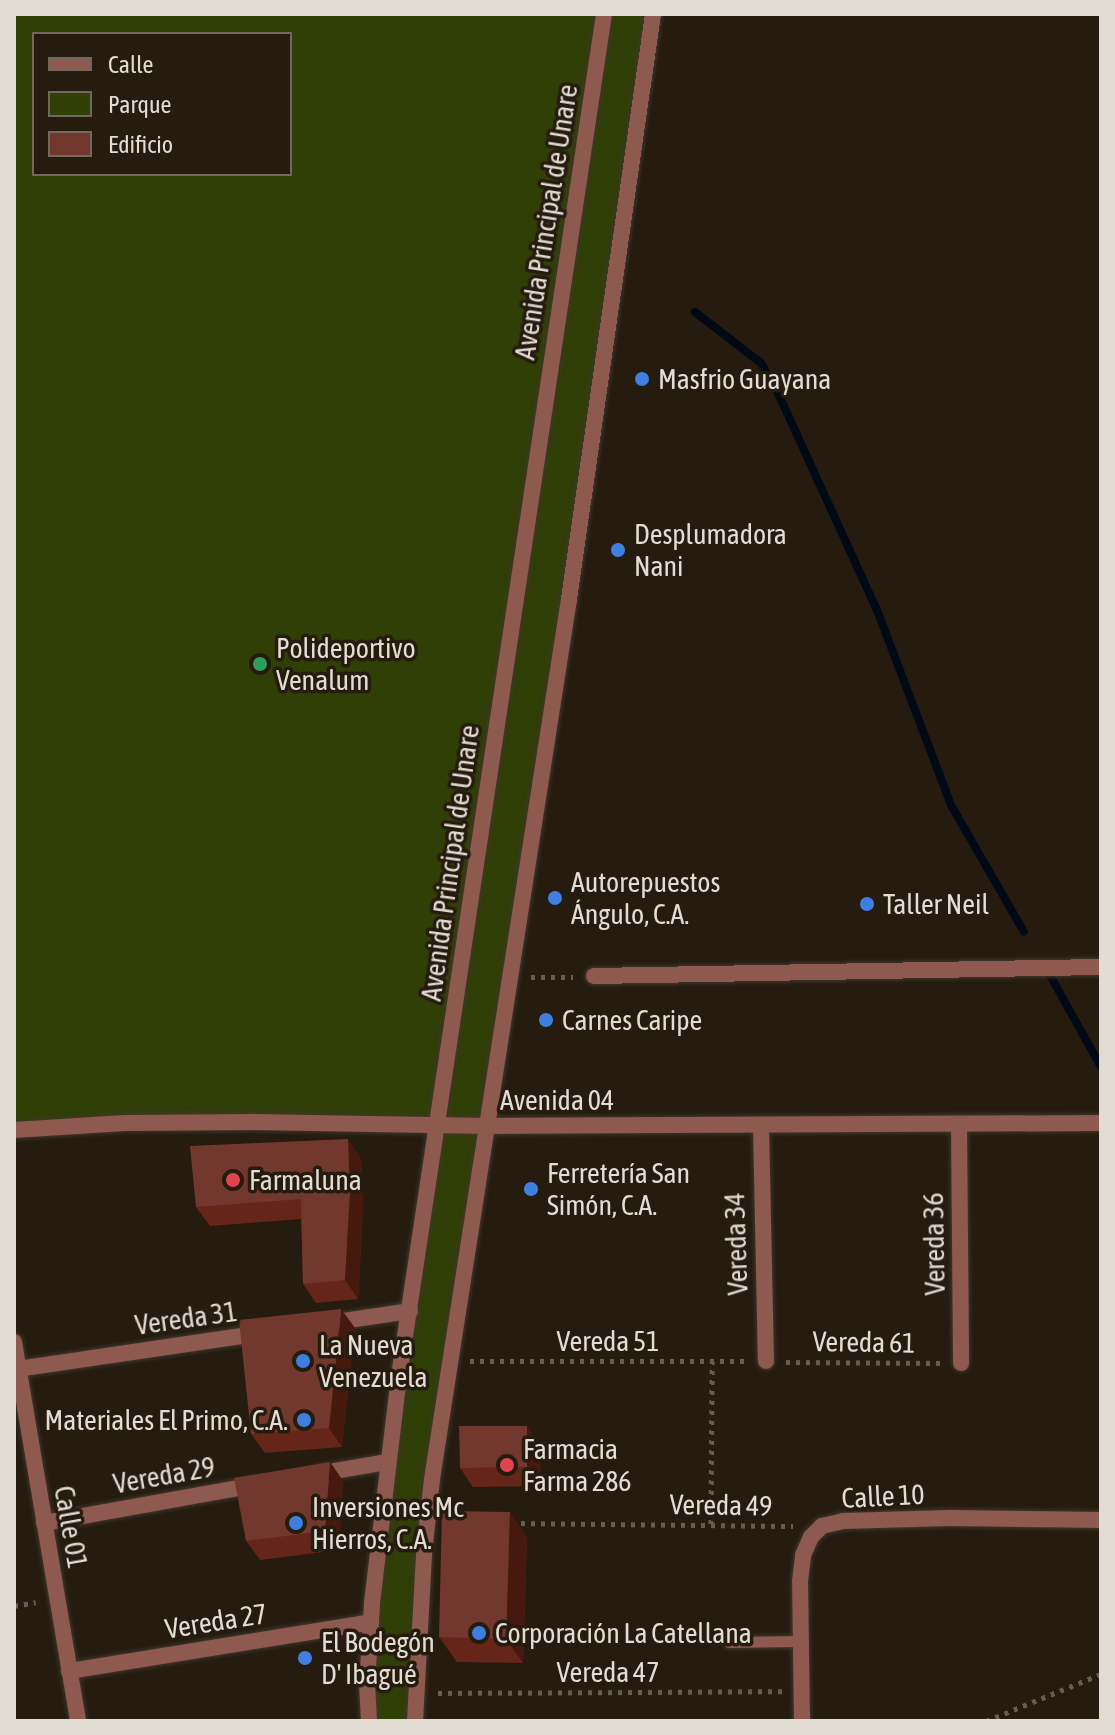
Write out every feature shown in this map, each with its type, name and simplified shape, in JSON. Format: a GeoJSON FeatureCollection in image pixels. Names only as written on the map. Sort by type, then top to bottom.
{"type":"FeatureCollection","features":[{"type":"Feature","properties":{"kind":"street","name":"Avenida Principal de Unare"},"geometry":{"type":"LineString","coordinates":[[369,1721],[367,1685],[371,1622],[387,1462],[604,14]]}},
{"type":"Feature","properties":{"kind":"street"},"geometry":{"type":"LineString","coordinates":[[415,1721],[424,1553],[450,1360],[512,978],[653,14]]}},
{"type":"Feature","properties":{"kind":"street"},"geometry":{"type":"LineString","coordinates":[[594,976],[1101,967]]}},
{"type":"Feature","properties":{"kind":"street","name":"Avenida 04"},"geometry":{"type":"LineString","coordinates":[[14,1130],[125,1123],[438,1126],[1101,1123]]}},
{"type":"Feature","properties":{"kind":"street","name":"Vereda 36"},"geometry":{"type":"LineString","coordinates":[[959,1124],[961,1363]]}},
{"type":"Feature","properties":{"kind":"street","name":"Vereda 34"},"geometry":{"type":"LineString","coordinates":[[761,1125],[766,1361]]}},
{"type":"Feature","properties":{"kind":"street"},"geometry":{"type":"LineString","coordinates":[[316,1325],[410,1311]]}},
{"type":"Feature","properties":{"kind":"street","name":"Vereda 31"},"geometry":{"type":"LineString","coordinates":[[18,1369],[284,1330]]}},
{"type":"Feature","properties":{"kind":"street","name":"Calle 01"},"geometry":{"type":"LineString","coordinates":[[14,1342],[21,1432],[44,1523],[78,1721]]}},
{"type":"Feature","properties":{"kind":"street","name":"Vereda 29"},"geometry":{"type":"LineString","coordinates":[[44,1523],[387,1462]]}},
{"type":"Feature","properties":{"kind":"street","name":"Calle 10"},"geometry":{"type":"LineString","coordinates":[[802,1721],[797,1610],[803,1555],[811,1537],[822,1526],[843,1521],[950,1518],[1101,1520]]}},
{"type":"Feature","properties":{"kind":"street","name":"Vereda 27"},"geometry":{"type":"LineString","coordinates":[[69,1671],[371,1622]]}},
{"type":"Feature","properties":{"kind":"lane"},"geometry":{"type":"LineString","coordinates":[[729,1642],[799,1641]]}},
{"type":"Feature","properties":{"kind":"path"},"geometry":{"type":"LineString","coordinates":[[512,978],[594,976]]}},
{"type":"Feature","properties":{"kind":"path","name":"Vereda 51"},"geometry":{"type":"LineString","coordinates":[[450,1360],[766,1361]]}},
{"type":"Feature","properties":{"kind":"path"},"geometry":{"type":"LineString","coordinates":[[711,1524],[712,1361]]}},
{"type":"Feature","properties":{"kind":"path","name":"Vereda 61"},"geometry":{"type":"LineString","coordinates":[[766,1361],[961,1363]]}},
{"type":"Feature","properties":{"kind":"path","name":"Vereda 49"},"geometry":{"type":"LineString","coordinates":[[506,1523],[822,1526]]}},
{"type":"Feature","properties":{"kind":"path"},"geometry":{"type":"LineString","coordinates":[[986,1721],[1101,1674]]}},
{"type":"Feature","properties":{"kind":"path","name":"Vereda 47"},"geometry":{"type":"LineString","coordinates":[[416,1693],[801,1691]]}},
{"type":"Feature","properties":{"kind":"green space","name":"Polideportivo Venalum"},"geometry":{"type":"Polygon","coordinates":[[[14,14],[653,14],[454,1336],[415,1721],[369,1721],[367,1685],[438,1126],[14,1130],[14,14]]]}},
{"type":"Feature","properties":{"kind":"building"},"geometry":{"type":"Polygon","coordinates":[[[348,1139],[350,1191],[345,1280],[303,1284],[301,1199],[196,1207],[190,1146],[348,1139]]]}},
{"type":"Feature","properties":{"kind":"building"},"geometry":{"type":"Polygon","coordinates":[[[341,1309],[329,1428],[251,1434],[239,1320],[341,1309]]]}},
{"type":"Feature","properties":{"kind":"building"},"geometry":{"type":"Polygon","coordinates":[[[459,1426],[527,1426],[527,1467],[460,1468],[459,1426]]]}},
{"type":"Feature","properties":{"kind":"building"},"geometry":{"type":"Polygon","coordinates":[[[330,1462],[325,1531],[246,1541],[234,1478],[330,1462]]]}},
{"type":"Feature","properties":{"kind":"building"},"geometry":{"type":"Polygon","coordinates":[[[442,1511],[510,1512],[506,1639],[439,1637],[442,1511]]]}},
{"type":"Feature","properties":{"kind":"waterway"},"geometry":{"type":"LineString","coordinates":[[695,312],[761,363],[778,393],[877,610],[951,805],[1024,932]]}},
{"type":"Feature","properties":{"kind":"waterway"},"geometry":{"type":"LineString","coordinates":[[1051,977],[1101,1067]]}},
{"type":"Feature","properties":{"kind":"place","name":"Masfrio Guayana"},"geometry":{"type":"Point","coordinates":[642,379]}},
{"type":"Feature","properties":{"kind":"place","name":"Desplumadora Nani"},"geometry":{"type":"Point","coordinates":[618,550]}},
{"type":"Feature","properties":{"kind":"place","name":"Polideportivo Venalum"},"geometry":{"type":"Point","coordinates":[260,664]}},
{"type":"Feature","properties":{"kind":"place","name":"Autorepuestos Ángulo, C.A."},"geometry":{"type":"Point","coordinates":[555,898]}},
{"type":"Feature","properties":{"kind":"place","name":"Taller Neil"},"geometry":{"type":"Point","coordinates":[867,904]}},
{"type":"Feature","properties":{"kind":"place","name":"Carnes Caripe"},"geometry":{"type":"Point","coordinates":[546,1020]}},
{"type":"Feature","properties":{"kind":"place","name":"Farmaluna"},"geometry":{"type":"Point","coordinates":[233,1180]}},
{"type":"Feature","properties":{"kind":"place","name":"Ferretería San Simón, C.A."},"geometry":{"type":"Point","coordinates":[531,1189]}},
{"type":"Feature","properties":{"kind":"place","name":"La Nueva Venezuela"},"geometry":{"type":"Point","coordinates":[303,1361]}},
{"type":"Feature","properties":{"kind":"place","name":"Materiales El Primo, C.A."},"geometry":{"type":"Point","coordinates":[304,1420]}},
{"type":"Feature","properties":{"kind":"place","name":"Farmacia Farma 286"},"geometry":{"type":"Point","coordinates":[507,1465]}},
{"type":"Feature","properties":{"kind":"place","name":"Inversiones Mc Hierros, C.A."},"geometry":{"type":"Point","coordinates":[296,1523]}},
{"type":"Feature","properties":{"kind":"place","name":"Corporación La Catellana"},"geometry":{"type":"Point","coordinates":[479,1633]}},
{"type":"Feature","properties":{"kind":"place","name":"El Bodegón D' Ibagué"},"geometry":{"type":"Point","coordinates":[305,1658]}}]}
